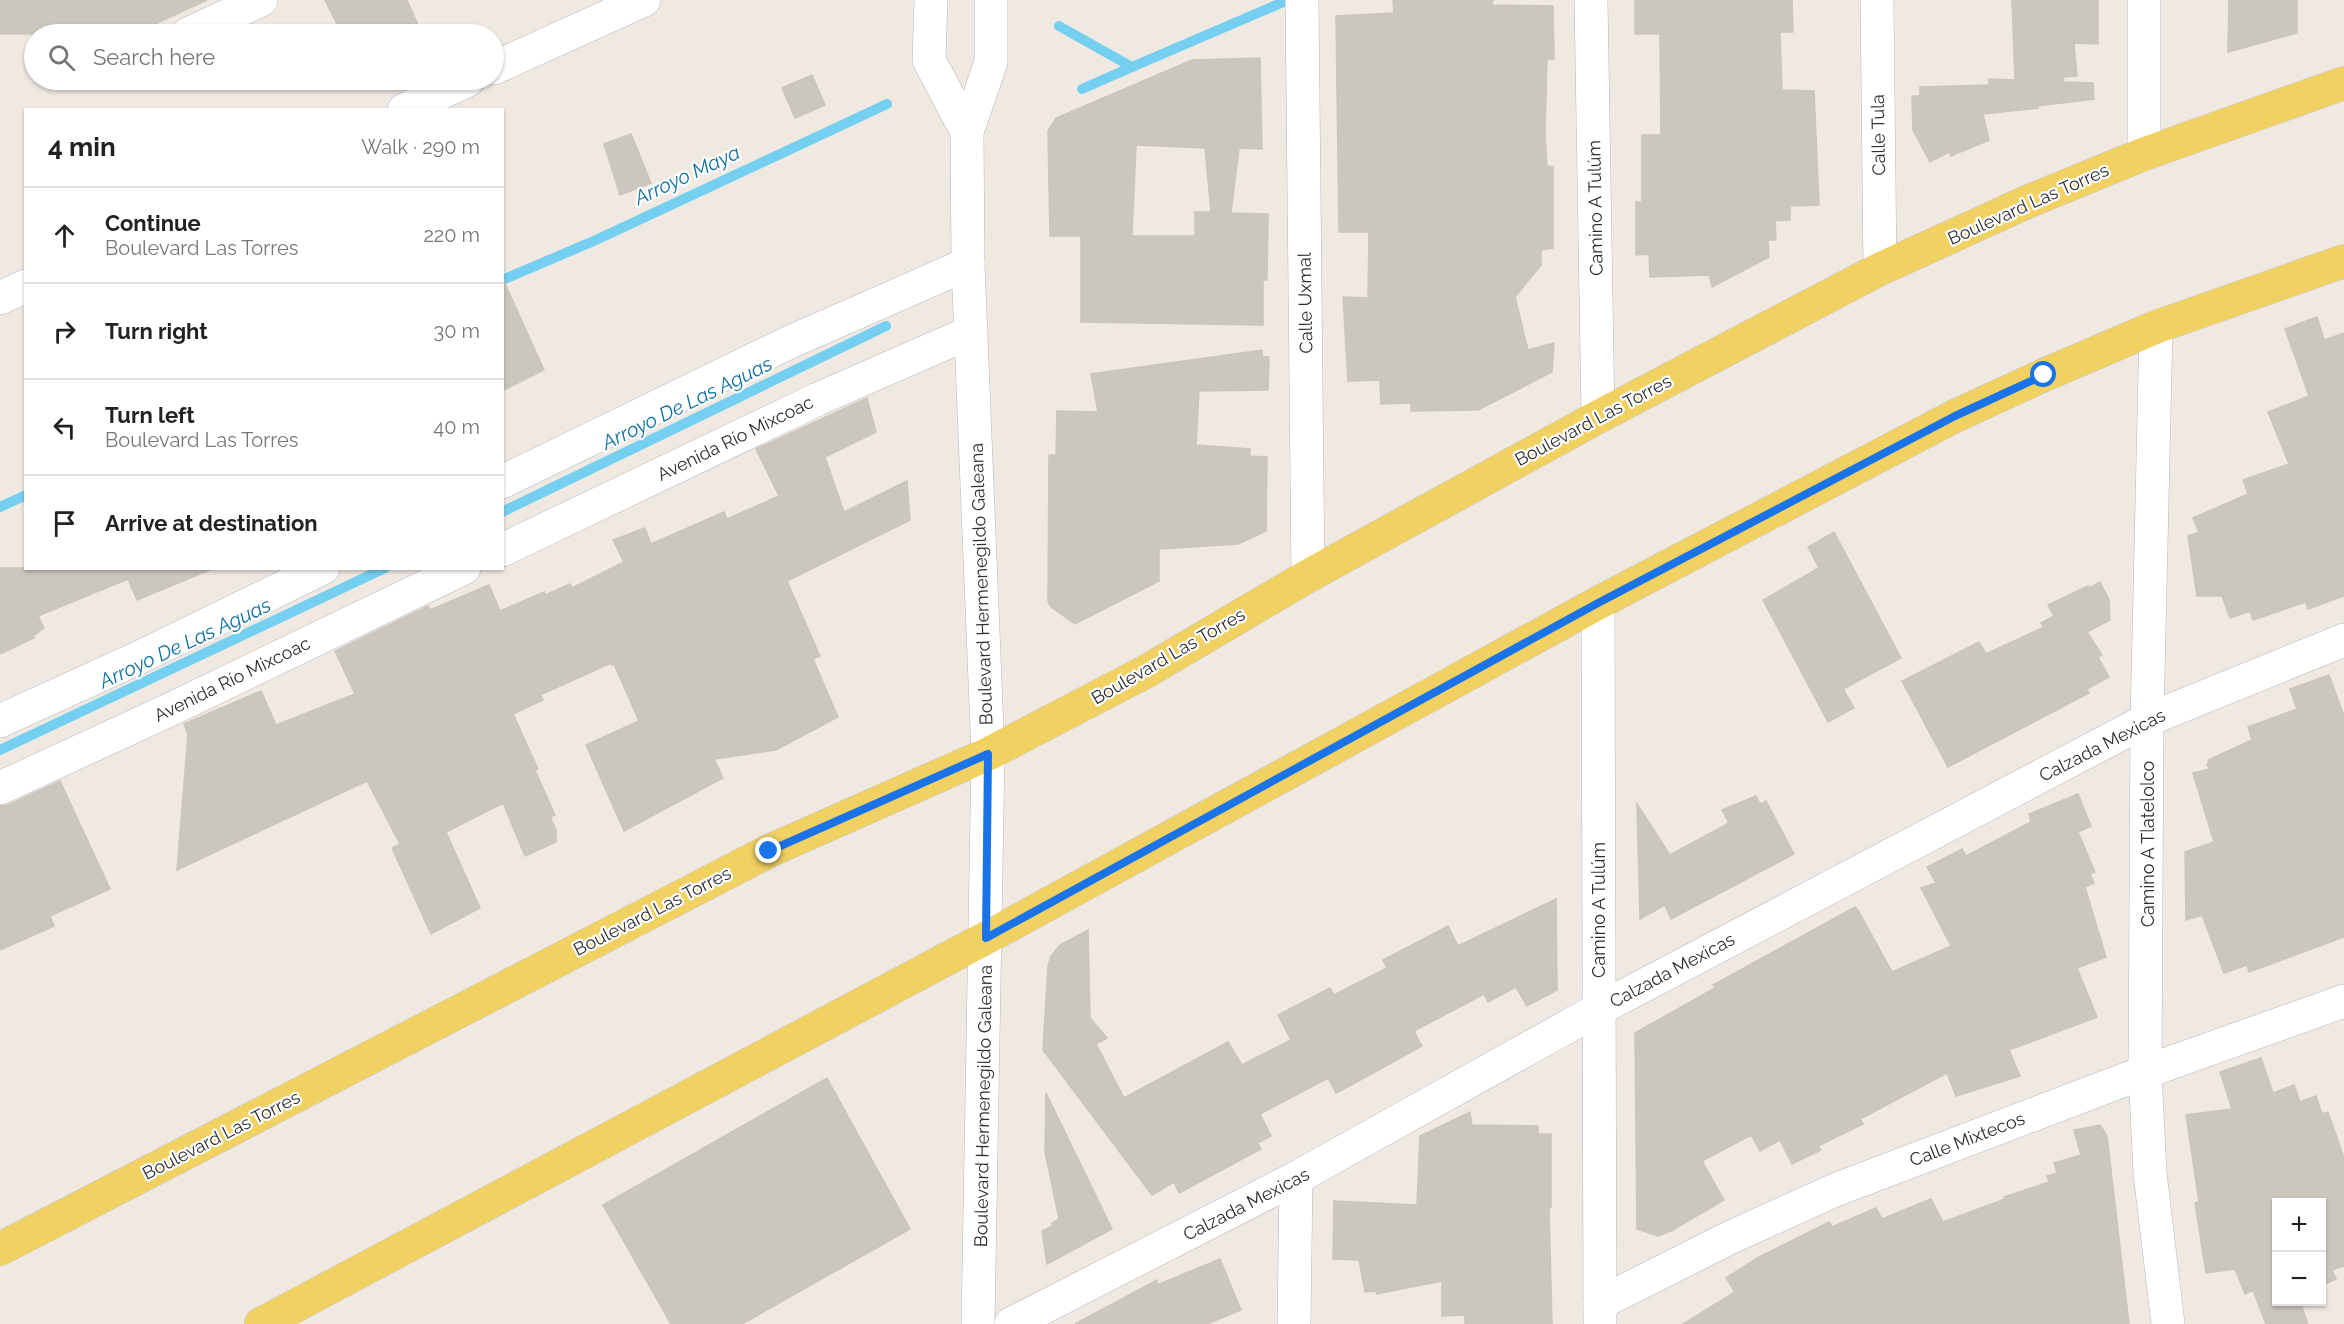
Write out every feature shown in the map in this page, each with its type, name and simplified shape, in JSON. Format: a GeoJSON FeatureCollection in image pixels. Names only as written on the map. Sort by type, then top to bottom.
{"type":"FeatureCollection","features":[{"type":"Feature","properties":{"kind":"main road","name":"Boulevard Las Torres"},"geometry":{"type":"LineString","coordinates":[[0,1249],[769,851],[988,754],[1147,671],[1308,576],[1598,417],[1880,269],[2027,202],[2144,153],[2344,83]]}},
{"type":"Feature","properties":{"kind":"main road"},"geometry":{"type":"LineString","coordinates":[[261,1324],[986,938],[1598,603],[1955,416],[2156,327],[2344,261]]}},
{"type":"Feature","properties":{"kind":"street"},"geometry":{"type":"LineString","coordinates":[[209,24],[261,0]]}},
{"type":"Feature","properties":{"kind":"street"},"geometry":{"type":"LineString","coordinates":[[504,62],[598,8],[644,0]]}},
{"type":"Feature","properties":{"kind":"street","name":"Boulevard Hermenegildo Galeana"},"geometry":{"type":"LineString","coordinates":[[931,0],[929,60],[967,132]]}},
{"type":"Feature","properties":{"kind":"street","name":"Boulevard Hermenegildo Galeana"},"geometry":{"type":"LineString","coordinates":[[978,1324],[988,754],[968,264],[967,132],[991,62],[991,0]]}},
{"type":"Feature","properties":{"kind":"street","name":"Camino A Tulúm"},"geometry":{"type":"LineString","coordinates":[[1591,0],[1598,417]]}},
{"type":"Feature","properties":{"kind":"street","name":"Calle Tula"},"geometry":{"type":"LineString","coordinates":[[1877,0],[1880,269]]}},
{"type":"Feature","properties":{"kind":"street"},"geometry":{"type":"LineString","coordinates":[[2144,0],[2144,153]]}},
{"type":"Feature","properties":{"kind":"street","name":"Calle Uxmal"},"geometry":{"type":"LineString","coordinates":[[1302,15],[1308,576]]}},
{"type":"Feature","properties":{"kind":"street"},"geometry":{"type":"LineString","coordinates":[[408,108],[447,90]]}},
{"type":"Feature","properties":{"kind":"street"},"geometry":{"type":"LineString","coordinates":[[504,481],[790,342],[968,264]]}},
{"type":"Feature","properties":{"kind":"street","name":"Camino A Tlatelolco"},"geometry":{"type":"LineString","coordinates":[[2156,327],[2147,720],[2145,1072],[2150,1173],[2169,1324]]}},
{"type":"Feature","properties":{"kind":"street","name":"Avenida Río Mixcoac"},"geometry":{"type":"LineString","coordinates":[[504,549],[818,399],[971,332]]}},
{"type":"Feature","properties":{"kind":"street"},"geometry":{"type":"LineString","coordinates":[[0,721],[138,658],[319,570]]}},
{"type":"Feature","properties":{"kind":"street","name":"Avenida Río Mixcoac"},"geometry":{"type":"LineString","coordinates":[[0,788],[167,711],[460,570]]}},
{"type":"Feature","properties":{"kind":"street","name":"Camino A Tulúm"},"geometry":{"type":"LineString","coordinates":[[1598,603],[1600,1313]]}},
{"type":"Feature","properties":{"kind":"street","name":"Calzada Mexicas"},"geometry":{"type":"LineString","coordinates":[[1011,1324],[1296,1178],[1599,1009],[2147,720],[2344,640]]}},
{"type":"Feature","properties":{"kind":"street","name":"Calle Mixtecos"},"geometry":{"type":"LineString","coordinates":[[1600,1313],[1729,1238],[1835,1190],[2145,1072],[2344,1001]]}},
{"type":"Feature","properties":{"kind":"street"},"geometry":{"type":"LineString","coordinates":[[1294,1324],[1296,1178]]}},
{"type":"Feature","properties":{"kind":"building"},"geometry":{"type":"Polygon","coordinates":[[[0,0],[207,0],[155,24],[24,24],[24,34],[0,34],[0,0]]]}},
{"type":"Feature","properties":{"kind":"building"},"geometry":{"type":"Polygon","coordinates":[[[325,0],[407,0],[418,24],[337,24],[325,0]]]}},
{"type":"Feature","properties":{"kind":"building"},"geometry":{"type":"Polygon","coordinates":[[[1393,0],[1493,0],[1492,5],[1553,6],[1554,59],[1547,59],[1545,133],[1547,166],[1553,167],[1553,248],[1541,250],[1541,265],[1515,297],[1528,350],[1554,343],[1552,372],[1478,410],[1411,411],[1411,403],[1381,404],[1380,380],[1348,381],[1343,297],[1368,298],[1369,232],[1339,232],[1336,16],[1394,13],[1393,0]]]}},
{"type":"Feature","properties":{"kind":"building"},"geometry":{"type":"Polygon","coordinates":[[[1635,0],[1792,0],[1793,32],[1780,32],[1782,90],[1814,91],[1819,205],[1790,206],[1790,220],[1775,221],[1776,240],[1768,240],[1769,257],[1712,287],[1709,275],[1650,277],[1649,254],[1636,255],[1636,202],[1642,202],[1642,135],[1661,135],[1660,34],[1635,34],[1635,0]]]}},
{"type":"Feature","properties":{"kind":"building"},"geometry":{"type":"Polygon","coordinates":[[[2012,0],[2098,0],[2098,44],[2074,43],[2077,76],[2063,77],[2064,82],[2093,83],[2094,99],[1983,114],[1989,140],[1951,156],[1949,152],[1930,162],[1913,130],[1912,96],[1920,96],[1920,87],[1989,85],[1989,79],[2015,80],[2012,0]]]}},
{"type":"Feature","properties":{"kind":"building"},"geometry":{"type":"Polygon","coordinates":[[[2229,0],[2297,0],[2297,33],[2228,52],[2229,0]]]}},
{"type":"Feature","properties":{"kind":"building"},"geometry":{"type":"Polygon","coordinates":[[[1260,58],[1262,149],[1239,148],[1231,213],[1268,214],[1267,280],[1263,280],[1263,325],[1081,322],[1081,236],[1050,236],[1048,131],[1056,118],[1192,60],[1260,58]],[[1136,145],[1132,236],[1195,236],[1195,212],[1211,212],[1205,148],[1136,145]]]}},
{"type":"Feature","properties":{"kind":"building"},"geometry":{"type":"Polygon","coordinates":[[[812,75],[825,105],[795,118],[782,88],[812,75]]]}},
{"type":"Feature","properties":{"kind":"building"},"geometry":{"type":"Polygon","coordinates":[[[631,134],[651,183],[620,195],[604,144],[631,134]]]}},
{"type":"Feature","properties":{"kind":"building"},"geometry":{"type":"Polygon","coordinates":[[[504,281],[544,370],[504,390],[504,281]]]}},
{"type":"Feature","properties":{"kind":"building"},"geometry":{"type":"Polygon","coordinates":[[[2317,317],[2324,340],[2344,333],[2344,596],[2308,609],[2306,602],[2253,620],[2250,611],[2230,618],[2222,596],[2197,596],[2188,536],[2199,532],[2193,518],[2248,494],[2243,480],[2289,464],[2268,412],[2309,396],[2285,329],[2317,317]]]}},
{"type":"Feature","properties":{"kind":"building"},"geometry":{"type":"Polygon","coordinates":[[[1262,350],[1262,357],[1269,357],[1268,390],[1199,391],[1196,445],[1250,449],[1250,456],[1267,457],[1266,531],[1238,544],[1159,549],[1159,581],[1075,624],[1051,607],[1048,601],[1049,455],[1056,455],[1057,411],[1098,412],[1091,374],[1262,350]]]}},
{"type":"Feature","properties":{"kind":"building"},"geometry":{"type":"Polygon","coordinates":[[[867,398],[876,432],[825,457],[844,512],[907,481],[910,520],[787,581],[820,656],[813,659],[838,717],[776,750],[714,759],[723,778],[624,831],[586,745],[639,721],[614,664],[611,663],[540,695],[543,700],[513,714],[538,769],[535,770],[555,815],[550,817],[556,830],[556,842],[525,856],[503,803],[446,832],[480,908],[431,934],[392,848],[400,844],[367,781],[177,870],[188,734],[184,724],[261,691],[276,725],[355,694],[335,651],[428,606],[430,610],[489,585],[500,611],[544,592],[545,595],[570,584],[572,588],[624,562],[613,540],[645,528],[651,544],[724,512],[727,519],[779,496],[756,449],[867,398]]]}},
{"type":"Feature","properties":{"kind":"building"},"geometry":{"type":"Polygon","coordinates":[[[1834,532],[1901,658],[1843,689],[1854,708],[1828,722],[1763,600],[1819,568],[1808,547],[1834,532]]]}},
{"type":"Feature","properties":{"kind":"building"},"geometry":{"type":"Polygon","coordinates":[[[0,568],[210,570],[137,600],[128,579],[38,616],[44,628],[33,636],[34,638],[0,654],[0,568]]]}},
{"type":"Feature","properties":{"kind":"building"},"geometry":{"type":"Polygon","coordinates":[[[2100,582],[2109,600],[2110,620],[2087,632],[2102,655],[2098,657],[2109,677],[2087,689],[2089,693],[1948,767],[1902,681],[1979,642],[1986,654],[2044,627],[2041,623],[2054,616],[2048,605],[2100,582]]]}},
{"type":"Feature","properties":{"kind":"building"},"geometry":{"type":"Polygon","coordinates":[[[2329,675],[2344,716],[2344,937],[2249,972],[2247,965],[2224,973],[2202,915],[2186,920],[2185,852],[2214,842],[2193,773],[2209,769],[2208,760],[2252,740],[2248,727],[2297,709],[2290,689],[2329,675]]]}},
{"type":"Feature","properties":{"kind":"building"},"geometry":{"type":"Polygon","coordinates":[[[60,781],[110,889],[50,916],[54,926],[0,950],[0,806],[8,805],[60,781]]]}},
{"type":"Feature","properties":{"kind":"building"},"geometry":{"type":"Polygon","coordinates":[[[2078,794],[2091,826],[2078,832],[2095,872],[2090,874],[2094,883],[2085,887],[2106,957],[2077,968],[2097,1017],[2009,1050],[2020,1076],[1956,1096],[1947,1073],[1860,1119],[1863,1124],[1818,1146],[1821,1150],[1792,1164],[1780,1140],[1760,1151],[1751,1135],[1702,1161],[1724,1200],[1671,1231],[1658,1236],[1637,1229],[1635,1033],[1715,988],[1713,985],[1855,907],[1892,972],[1951,946],[1921,888],[1936,883],[1927,867],[1962,849],[1966,856],[2031,822],[2029,814],[2078,794]]]}},
{"type":"Feature","properties":{"kind":"building"},"geometry":{"type":"Polygon","coordinates":[[[1756,796],[1760,804],[1766,801],[1794,854],[1671,919],[1665,905],[1640,919],[1637,804],[1670,855],[1729,823],[1722,810],[1756,796]]]}},
{"type":"Feature","properties":{"kind":"building"},"geometry":{"type":"Polygon","coordinates":[[[1556,899],[1557,990],[1527,1006],[1516,987],[1488,1002],[1484,994],[1414,1031],[1422,1046],[1353,1084],[1336,1093],[1328,1078],[1260,1114],[1271,1136],[1257,1143],[1261,1149],[1179,1193],[1174,1182],[1152,1195],[1043,1050],[1048,966],[1051,956],[1060,945],[1088,930],[1090,1018],[1107,1038],[1096,1044],[1124,1098],[1228,1042],[1242,1065],[1291,1040],[1278,1015],[1330,988],[1334,995],[1387,968],[1383,960],[1448,926],[1458,946],[1556,899]]]}},
{"type":"Feature","properties":{"kind":"building"},"geometry":{"type":"Polygon","coordinates":[[[2261,1058],[2273,1093],[2294,1085],[2300,1102],[2316,1096],[2322,1114],[2328,1112],[2344,1158],[2344,1266],[2332,1270],[2336,1279],[2326,1283],[2326,1198],[2272,1198],[2272,1306],[2301,1306],[2308,1324],[2266,1324],[2253,1290],[2245,1294],[2235,1269],[2206,1273],[2195,1203],[2199,1202],[2186,1115],[2232,1109],[2220,1072],[2261,1058]]]}},
{"type":"Feature","properties":{"kind":"building"},"geometry":{"type":"Polygon","coordinates":[[[827,1078],[910,1229],[742,1324],[671,1324],[603,1205],[827,1078]]]}},
{"type":"Feature","properties":{"kind":"building"},"geometry":{"type":"Polygon","coordinates":[[[1046,1093],[1112,1229],[1047,1264],[1042,1231],[1053,1226],[1052,1223],[1059,1219],[1045,1152],[1046,1093]]]}},
{"type":"Feature","properties":{"kind":"building"},"geometry":{"type":"Polygon","coordinates":[[[1470,1112],[1472,1125],[1538,1126],[1538,1134],[1551,1134],[1551,1207],[1549,1207],[1552,1324],[1465,1324],[1465,1315],[1442,1316],[1442,1281],[1377,1294],[1376,1291],[1365,1292],[1359,1260],[1333,1259],[1334,1201],[1417,1205],[1420,1136],[1470,1112]]]}},
{"type":"Feature","properties":{"kind":"building"},"geometry":{"type":"Polygon","coordinates":[[[2100,1125],[2107,1136],[2129,1324],[1683,1324],[1735,1292],[1726,1278],[1759,1257],[1829,1222],[1832,1227],[1876,1208],[1882,1219],[1931,1199],[1943,1222],[2005,1199],[2004,1197],[2049,1182],[2047,1176],[2057,1173],[2054,1163],[2081,1155],[2074,1130],[2100,1125]]]}},
{"type":"Feature","properties":{"kind":"building"},"geometry":{"type":"Polygon","coordinates":[[[1220,1259],[1241,1310],[1207,1324],[1075,1324],[1157,1280],[1157,1285],[1220,1259]]]}},
{"type":"Feature","properties":{"kind":"waterway","name":"Arroyo Maya"},"geometry":{"type":"LineString","coordinates":[[1059,26],[1132,67],[1288,0]]}},
{"type":"Feature","properties":{"kind":"waterway","name":"Arroyo De Las Aguas"},"geometry":{"type":"LineString","coordinates":[[1082,89],[1132,67]]}},
{"type":"Feature","properties":{"kind":"waterway","name":"Arroyo Maya"},"geometry":{"type":"LineString","coordinates":[[504,279],[596,240],[887,104]]}},
{"type":"Feature","properties":{"kind":"waterway","name":"Arroyo De Las Aguas"},"geometry":{"type":"LineString","coordinates":[[504,511],[886,326]]}},
{"type":"Feature","properties":{"kind":"waterway","name":"Arroyo Maya"},"geometry":{"type":"LineString","coordinates":[[0,507],[24,496]]}},
{"type":"Feature","properties":{"kind":"waterway","name":"Arroyo De Las Aguas"},"geometry":{"type":"LineString","coordinates":[[0,750],[381,570]]}},
{"type":"Feature","properties":{"kind":"route"},"geometry":{"type":"LineString","coordinates":[[769,851],[988,754],[986,938],[1598,603],[1955,416],[2044,375]]}}]}
